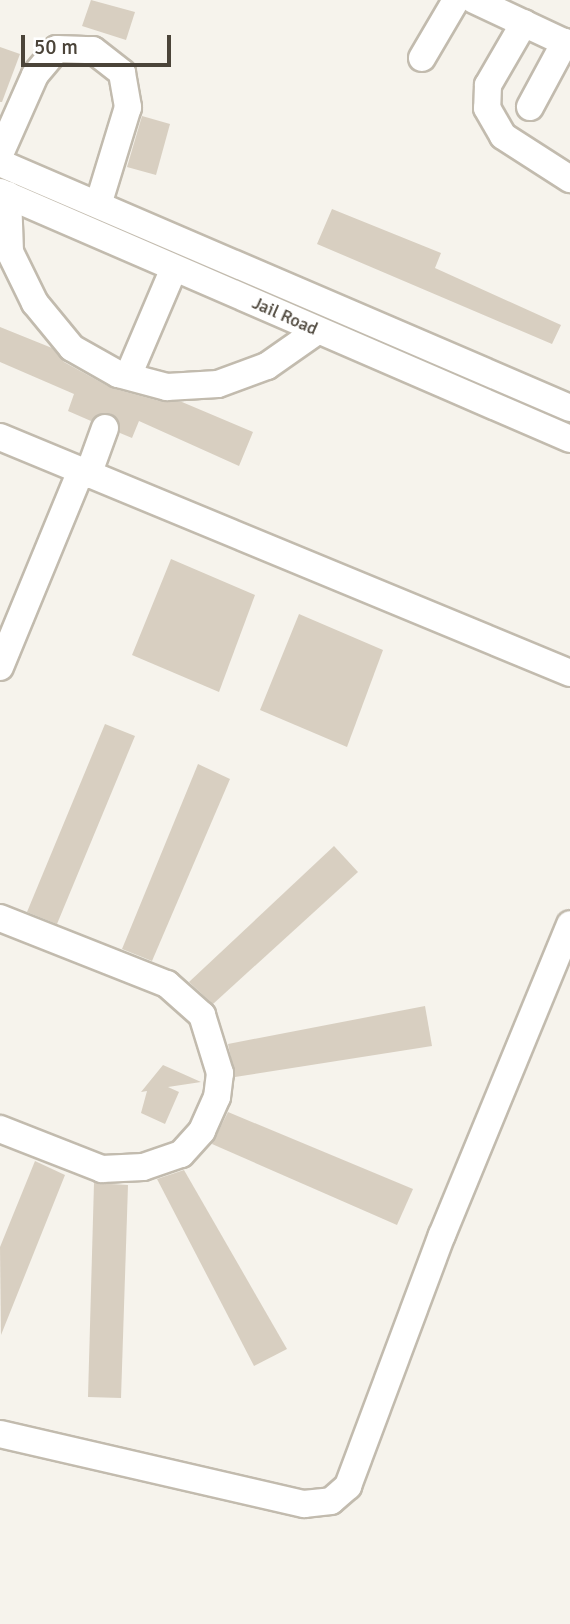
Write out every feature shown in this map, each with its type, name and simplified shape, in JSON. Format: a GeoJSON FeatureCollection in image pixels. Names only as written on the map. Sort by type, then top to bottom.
{"type":"FeatureCollection","features":[{"type":"Feature","properties":{"kind":"street"},"geometry":{"type":"LineString","coordinates":[[422,58],[456,0]]}},
{"type":"Feature","properties":{"kind":"street"},"geometry":{"type":"LineString","coordinates":[[474,0],[568,43],[530,107]]}},
{"type":"Feature","properties":{"kind":"street"},"geometry":{"type":"LineString","coordinates":[[524,23],[488,85],[487,108],[503,135],[570,179]]}},
{"type":"Feature","properties":{"kind":"street"},"geometry":{"type":"LineString","coordinates":[[0,154],[35,75],[57,49],[93,50],[122,73],[128,107],[98,205]]}},
{"type":"Feature","properties":{"kind":"street"},"geometry":{"type":"LineString","coordinates":[[0,163],[570,408]]}},
{"type":"Feature","properties":{"kind":"street"},"geometry":{"type":"LineString","coordinates":[[4,193],[10,252],[35,303],[72,348],[128,376],[167,387],[218,384],[267,366],[317,331]]}},
{"type":"Feature","properties":{"kind":"street","name":"Jail Road"},"geometry":{"type":"LineString","coordinates":[[4,193],[570,439]]}},
{"type":"Feature","properties":{"kind":"street"},"geometry":{"type":"LineString","coordinates":[[128,376],[174,268]]}},
{"type":"Feature","properties":{"kind":"street"},"geometry":{"type":"LineString","coordinates":[[0,667],[105,428]]}},
{"type":"Feature","properties":{"kind":"street"},"geometry":{"type":"LineString","coordinates":[[0,437],[570,673]]}},
{"type":"Feature","properties":{"kind":"street"},"geometry":{"type":"LineString","coordinates":[[0,918],[167,984],[202,1015],[220,1073],[217,1097],[202,1131],[181,1154],[143,1167],[102,1170],[0,1129]]}},
{"type":"Feature","properties":{"kind":"street"},"geometry":{"type":"LineString","coordinates":[[0,1434],[304,1504],[331,1502],[348,1486],[442,1236],[570,924]]}},
{"type":"Feature","properties":{"kind":"building"},"geometry":{"type":"Polygon","coordinates":[[[91,0],[135,12],[126,40],[82,26],[91,0]]]}},
{"type":"Feature","properties":{"kind":"building"},"geometry":{"type":"Polygon","coordinates":[[[0,47],[20,54],[2,102],[0,102],[0,47]]]}},
{"type":"Feature","properties":{"kind":"building"},"geometry":{"type":"Polygon","coordinates":[[[142,116],[170,124],[156,175],[127,167],[142,116]]]}},
{"type":"Feature","properties":{"kind":"building"},"geometry":{"type":"Polygon","coordinates":[[[332,209],[441,253],[435,268],[561,325],[552,344],[317,244],[332,209]]]}},
{"type":"Feature","properties":{"kind":"building"},"geometry":{"type":"Polygon","coordinates":[[[0,327],[52,348],[64,362],[111,388],[163,402],[182,402],[253,432],[239,466],[139,421],[132,438],[120,433],[120,425],[111,414],[102,413],[91,421],[68,411],[74,394],[0,362],[0,327]]]}},
{"type":"Feature","properties":{"kind":"building"},"geometry":{"type":"Polygon","coordinates":[[[171,559],[255,595],[219,692],[132,655],[171,559]]]}},
{"type":"Feature","properties":{"kind":"building"},"geometry":{"type":"Polygon","coordinates":[[[299,614],[383,650],[347,747],[260,710],[299,614]]]}},
{"type":"Feature","properties":{"kind":"building"},"geometry":{"type":"Polygon","coordinates":[[[105,724],[135,736],[57,924],[27,912],[105,724]]]}},
{"type":"Feature","properties":{"kind":"building"},"geometry":{"type":"Polygon","coordinates":[[[198,764],[230,779],[152,961],[122,949],[198,764]]]}},
{"type":"Feature","properties":{"kind":"building"},"geometry":{"type":"Polygon","coordinates":[[[334,846],[358,872],[213,1004],[189,982],[334,846]]]}},
{"type":"Feature","properties":{"kind":"building"},"geometry":{"type":"Polygon","coordinates":[[[425,1006],[432,1046],[235,1077],[228,1044],[425,1006]]]}},
{"type":"Feature","properties":{"kind":"building"},"geometry":{"type":"Polygon","coordinates":[[[163,1065],[201,1082],[168,1087],[179,1092],[165,1124],[141,1113],[147,1091],[141,1092],[163,1065]]]}},
{"type":"Feature","properties":{"kind":"building"},"geometry":{"type":"Polygon","coordinates":[[[228,1112],[413,1189],[397,1225],[212,1144],[228,1112]]]}},
{"type":"Feature","properties":{"kind":"building"},"geometry":{"type":"Polygon","coordinates":[[[35,1161],[65,1175],[1,1335],[0,1247],[35,1161]]]}},
{"type":"Feature","properties":{"kind":"building"},"geometry":{"type":"Polygon","coordinates":[[[184,1170],[287,1349],[254,1366],[157,1179],[184,1170]]]}},
{"type":"Feature","properties":{"kind":"building"},"geometry":{"type":"Polygon","coordinates":[[[94,1183],[128,1185],[121,1398],[88,1397],[94,1183]]]}}]}
